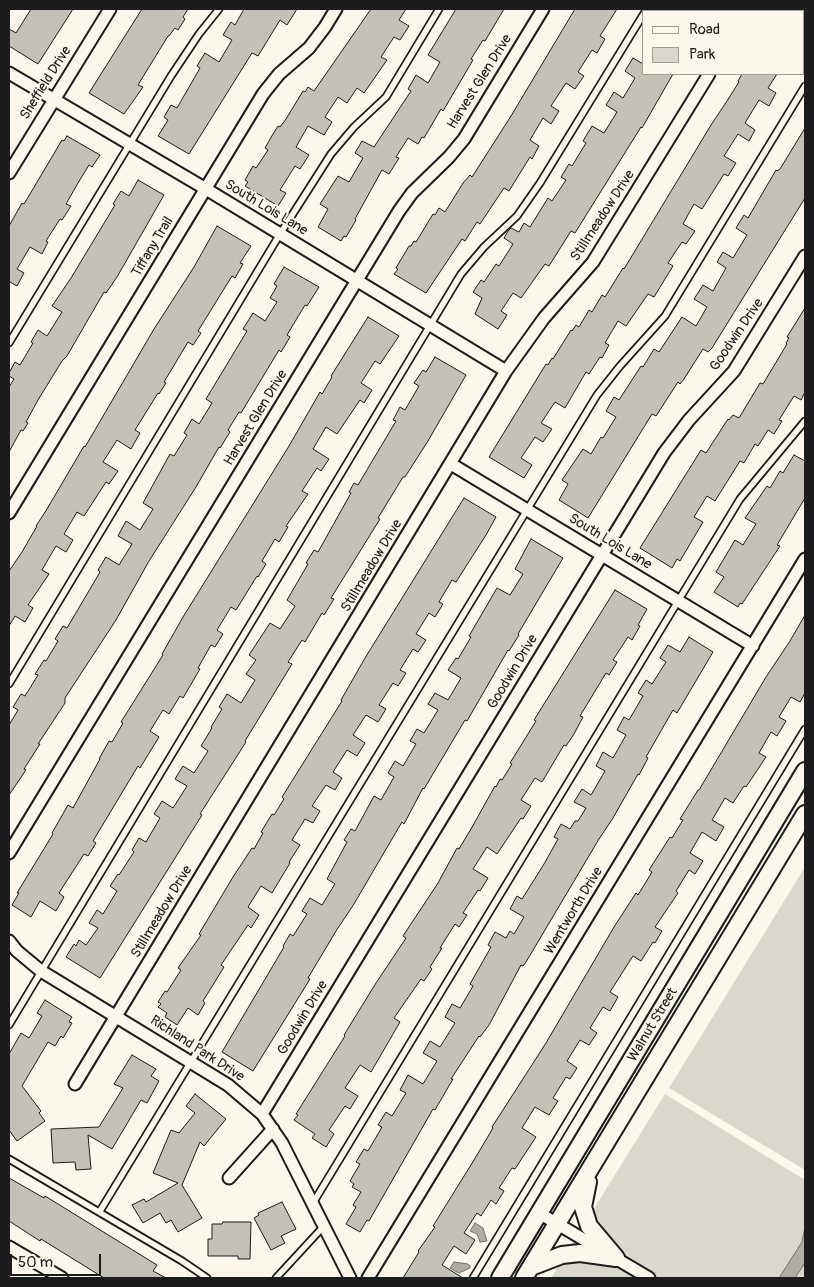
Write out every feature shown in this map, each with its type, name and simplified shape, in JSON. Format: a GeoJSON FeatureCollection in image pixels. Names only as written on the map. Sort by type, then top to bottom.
{"type":"FeatureCollection","features":[{"type":"Feature","properties":{"kind":"main road","name":"Walnut Street"},"geometry":{"type":"LineString","coordinates":[[500,1278],[805,771]]}},
{"type":"Feature","properties":{"kind":"main road","name":"Walnut Street"},"geometry":{"type":"LineString","coordinates":[[528,1273],[805,814]]}},
{"type":"Feature","properties":{"kind":"main road"},"geometry":{"type":"LineString","coordinates":[[590,1170],[583,1207],[589,1226],[616,1258]]}},
{"type":"Feature","properties":{"kind":"main road"},"geometry":{"type":"LineString","coordinates":[[528,1273],[562,1255],[580,1253],[616,1258]]}},
{"type":"Feature","properties":{"kind":"street","name":"Sheffield Drive"},"geometry":{"type":"LineString","coordinates":[[9,173],[110,9]]}},
{"type":"Feature","properties":{"kind":"street","name":"Tiffany Trail"},"geometry":{"type":"LineString","coordinates":[[9,513],[264,94],[279,74],[309,48],[336,9]]}},
{"type":"Feature","properties":{"kind":"street","name":"Harvest Glen Drive"},"geometry":{"type":"LineString","coordinates":[[9,853],[356,280],[408,199],[449,157],[464,138],[543,9]]}},
{"type":"Feature","properties":{"kind":"street","name":"South Lois Lane"},"geometry":{"type":"LineString","coordinates":[[9,73],[206,189],[506,371]]}},
{"type":"Feature","properties":{"kind":"street","name":"Stillmeadow Drive"},"geometry":{"type":"LineString","coordinates":[[75,1084],[506,371],[544,318],[593,262],[708,75]]}},
{"type":"Feature","properties":{"kind":"street","name":"Goodwin Drive"},"geometry":{"type":"LineString","coordinates":[[262,1114],[664,453],[689,420],[734,371],[745,356],[805,256]]}},
{"type":"Feature","properties":{"kind":"street","name":"South Lois Lane"},"geometry":{"type":"LineString","coordinates":[[451,464],[753,646]]}},
{"type":"Feature","properties":{"kind":"street","name":"Wentworth Drive"},"geometry":{"type":"LineString","coordinates":[[368,1278],[805,559]]}},
{"type":"Feature","properties":{"kind":"street","name":"Richland Park Drive"},"geometry":{"type":"LineString","coordinates":[[9,941],[17,951],[41,971],[228,1085],[262,1114],[282,1143],[350,1278]]}},
{"type":"Feature","properties":{"kind":"street"},"geometry":{"type":"LineString","coordinates":[[229,1178],[273,1129]]}},
{"type":"Feature","properties":{"kind":"street"},"geometry":{"type":"LineString","coordinates":[[539,1213],[649,1278]]}},
{"type":"Feature","properties":{"kind":"street"},"geometry":{"type":"LineString","coordinates":[[9,1247],[45,1274],[62,1278]]}},
{"type":"Feature","properties":{"kind":"lane"},"geometry":{"type":"LineString","coordinates":[[9,343],[170,76],[219,9]]}},
{"type":"Feature","properties":{"kind":"lane"},"geometry":{"type":"LineString","coordinates":[[9,684],[280,234],[331,154],[354,127],[386,97],[439,9]]}},
{"type":"Feature","properties":{"kind":"lane"},"geometry":{"type":"LineString","coordinates":[[9,1025],[461,274],[484,247],[517,216],[540,184],[642,17]]}},
{"type":"Feature","properties":{"kind":"lane"},"geometry":{"type":"LineString","coordinates":[[100,1212],[597,395],[665,316],[805,86]]}},
{"type":"Feature","properties":{"kind":"lane"},"geometry":{"type":"LineString","coordinates":[[312,1204],[740,499],[805,421]]}},
{"type":"Feature","properties":{"kind":"lane"},"geometry":{"type":"LineString","coordinates":[[473,1278],[805,729]]}},
{"type":"Feature","properties":{"kind":"lane"},"geometry":{"type":"LineString","coordinates":[[9,1159],[182,1261],[207,1278]]}},
{"type":"Feature","properties":{"kind":"lane"},"geometry":{"type":"LineString","coordinates":[[276,1278],[324,1226]]}},
{"type":"Feature","properties":{"kind":"green space"},"geometry":{"type":"Polygon","coordinates":[[[805,867],[805,1170],[669,1088],[805,867]]]}},
{"type":"Feature","properties":{"kind":"green space"},"geometry":{"type":"Polygon","coordinates":[[[665,1094],[805,1180],[805,1278],[551,1278],[665,1094]]]}},
{"type":"Feature","properties":{"kind":"shaded area"},"geometry":{"type":"Polygon","coordinates":[[[475,1223],[483,1228],[487,1241],[480,1242],[477,1234],[470,1231],[475,1223]]]}},
{"type":"Feature","properties":{"kind":"shaded area"},"geometry":{"type":"Polygon","coordinates":[[[805,1227],[805,1263],[795,1278],[779,1278],[802,1242],[805,1227]]]}},
{"type":"Feature","properties":{"kind":"shaded area"},"geometry":{"type":"Polygon","coordinates":[[[454,1262],[468,1264],[470,1268],[459,1273],[450,1268],[454,1262]]]}},
{"type":"Feature","properties":{"kind":"building"},"geometry":{"type":"Polygon","coordinates":[[[31,9],[73,9],[38,64],[9,46],[9,29],[16,33],[31,9]]]}},
{"type":"Feature","properties":{"kind":"building"},"geometry":{"type":"Polygon","coordinates":[[[142,9],[188,9],[183,17],[185,19],[178,30],[175,28],[168,36],[138,85],[143,87],[124,114],[89,93],[142,9]]]}},
{"type":"Feature","properties":{"kind":"building"},"geometry":{"type":"Polygon","coordinates":[[[244,9],[297,9],[287,25],[280,20],[258,56],[252,53],[189,154],[158,136],[168,120],[164,117],[171,105],[177,108],[200,68],[197,66],[205,53],[219,62],[232,40],[223,35],[231,22],[235,25],[244,9]]]}},
{"type":"Feature","properties":{"kind":"building"},"geometry":{"type":"Polygon","coordinates":[[[371,9],[406,9],[399,20],[409,26],[400,40],[394,37],[381,57],[387,60],[364,93],[357,88],[347,103],[338,97],[325,117],[332,122],[324,135],[308,126],[296,147],[309,155],[300,169],[295,166],[280,190],[286,193],[278,206],[245,186],[248,182],[245,180],[253,166],[256,168],[268,150],[265,148],[273,134],[286,119],[303,91],[305,92],[308,87],[314,91],[371,9]]]}},
{"type":"Feature","properties":{"kind":"building"},"geometry":{"type":"Polygon","coordinates":[[[456,9],[504,9],[485,41],[483,40],[471,59],[473,60],[443,111],[441,109],[424,138],[422,137],[418,144],[408,138],[396,157],[399,158],[389,174],[382,170],[356,220],[346,237],[344,236],[341,241],[318,227],[328,209],[320,204],[338,176],[349,182],[363,158],[355,153],[362,141],[374,147],[411,91],[408,89],[416,75],[428,83],[440,62],[428,55],[456,9]]]}},
{"type":"Feature","properties":{"kind":"building"},"geometry":{"type":"Polygon","coordinates":[[[575,9],[617,9],[600,36],[605,39],[597,53],[592,50],[578,72],[584,76],[575,89],[566,83],[551,106],[559,111],[551,124],[543,118],[530,140],[539,146],[532,159],[530,157],[509,191],[504,188],[480,224],[477,222],[465,241],[462,239],[426,293],[394,274],[409,246],[414,241],[416,242],[433,214],[435,215],[439,208],[445,212],[463,183],[470,175],[472,177],[575,9]]]}},
{"type":"Feature","properties":{"kind":"building"},"geometry":{"type":"Polygon","coordinates":[[[633,58],[642,63],[642,75],[672,75],[642,128],[575,233],[571,231],[549,266],[545,264],[521,298],[513,293],[501,311],[507,315],[498,329],[475,314],[482,298],[473,292],[481,280],[484,282],[496,264],[499,266],[513,244],[504,238],[508,231],[511,228],[519,232],[524,223],[530,227],[548,198],[552,201],[566,180],[561,177],[569,164],[572,166],[586,143],[583,141],[592,126],[604,133],[617,112],[606,105],[614,92],[623,98],[635,78],[625,71],[633,58]]]}},
{"type":"Feature","properties":{"kind":"building"},"geometry":{"type":"Polygon","coordinates":[[[741,75],[776,75],[768,88],[776,93],[769,106],[759,100],[745,123],[755,130],[749,141],[738,134],[724,156],[736,163],[728,176],[724,174],[702,209],[694,204],[683,224],[695,231],[686,244],[682,242],[668,263],[673,266],[654,297],[648,294],[626,326],[618,321],[605,343],[609,345],[602,358],[600,357],[589,374],[586,372],[565,408],[555,402],[541,423],[552,429],[543,442],[535,437],[521,458],[532,465],[524,478],[489,457],[546,364],[548,365],[553,359],[571,330],[576,325],[579,327],[589,310],[592,312],[602,295],[605,297],[624,269],[741,75]]]}},
{"type":"Feature","properties":{"kind":"building"},"geometry":{"type":"Polygon","coordinates":[[[805,128],[805,198],[712,348],[708,352],[703,349],[684,379],[680,384],[678,382],[656,416],[652,414],[588,518],[559,500],[568,484],[562,480],[583,449],[591,454],[601,437],[603,438],[616,417],[606,411],[614,397],[619,400],[654,349],[659,352],[682,317],[696,326],[707,307],[694,299],[703,285],[713,291],[726,268],[717,262],[723,252],[733,258],[747,235],[736,228],[744,215],[748,218],[776,170],[780,169],[805,128]]]}},
{"type":"Feature","properties":{"kind":"building"},"geometry":{"type":"Polygon","coordinates":[[[67,136],[100,155],[92,167],[89,165],[78,183],[66,204],[71,206],[46,241],[48,242],[42,254],[30,247],[17,269],[24,273],[17,286],[10,282],[9,284],[9,226],[62,140],[64,141],[67,136]]]}},
{"type":"Feature","properties":{"kind":"building"},"geometry":{"type":"Polygon","coordinates":[[[138,180],[164,195],[117,277],[106,293],[104,292],[67,356],[38,400],[26,422],[28,423],[23,431],[21,430],[9,452],[9,387],[14,379],[9,376],[9,373],[15,362],[20,365],[38,330],[47,336],[62,312],[52,306],[115,205],[113,204],[121,191],[129,196],[138,180]]]}},
{"type":"Feature","properties":{"kind":"building"},"geometry":{"type":"Polygon","coordinates":[[[217,226],[251,246],[240,263],[243,264],[235,278],[232,276],[198,331],[201,333],[193,345],[188,342],[164,382],[166,383],[135,430],[140,433],[131,449],[117,440],[103,462],[118,471],[109,484],[106,482],[84,516],[77,512],[64,534],[73,540],[66,552],[56,546],[42,570],[49,574],[28,605],[33,608],[25,622],[15,616],[9,626],[9,571],[217,226]]]}},
{"type":"Feature","properties":{"kind":"building"},"geometry":{"type":"Polygon","coordinates":[[[284,267],[319,287],[307,306],[305,305],[287,335],[290,337],[281,352],[279,350],[241,413],[239,412],[228,430],[230,432],[149,561],[116,620],[65,698],[65,703],[38,744],[40,744],[24,769],[26,770],[9,795],[9,725],[18,710],[13,707],[21,694],[25,696],[38,675],[35,674],[44,660],[46,661],[58,641],[55,639],[63,626],[67,628],[100,572],[98,570],[106,557],[119,565],[132,544],[118,536],[126,521],[140,530],[153,509],[143,503],[170,454],[174,456],[187,435],[184,433],[192,419],[199,424],[212,403],[206,399],[247,331],[243,329],[253,313],[265,321],[277,302],[270,298],[277,286],[274,284],[284,267]]]}},
{"type":"Feature","properties":{"kind":"building"},"geometry":{"type":"Polygon","coordinates":[[[805,308],[805,392],[801,400],[794,396],[779,420],[782,421],[774,434],[768,430],[758,446],[755,444],[744,463],[740,461],[715,501],[707,496],[694,517],[703,522],[680,561],[677,559],[672,568],[640,548],[701,450],[706,453],[728,419],[733,415],[739,418],[760,383],[763,384],[787,344],[789,338],[787,337],[805,308]]]}},
{"type":"Feature","properties":{"kind":"building"},"geometry":{"type":"Polygon","coordinates":[[[368,317],[399,336],[380,364],[375,361],[361,383],[372,390],[364,403],[360,400],[337,434],[326,427],[313,449],[329,459],[321,471],[317,468],[302,491],[308,494],[286,526],[288,527],[279,542],[275,539],[262,561],[266,564],[236,610],[231,607],[217,630],[223,634],[215,647],[211,645],[183,698],[180,696],[169,714],[163,710],[150,731],[159,737],[140,768],[138,766],[93,841],[96,843],[88,856],[84,854],[59,893],[64,897],[56,911],[40,901],[31,917],[12,905],[19,893],[17,893],[53,834],[68,805],[73,808],[109,741],[112,742],[123,723],[121,722],[163,655],[183,617],[368,317]]]}},
{"type":"Feature","properties":{"kind":"building"},"geometry":{"type":"Polygon","coordinates":[[[435,357],[466,375],[428,441],[378,518],[380,519],[331,598],[334,599],[324,615],[322,613],[305,642],[302,640],[288,662],[292,664],[246,742],[100,978],[66,957],[74,944],[76,946],[79,940],[86,945],[98,928],[89,923],[97,910],[103,914],[117,891],[110,886],[134,852],[132,850],[139,838],[146,842],[160,818],[154,814],[162,801],[173,808],[187,786],[175,779],[183,766],[194,773],[208,751],[201,746],[222,709],[219,707],[227,694],[241,703],[255,680],[246,674],[256,660],[249,655],[270,623],[280,629],[295,606],[287,600],[308,564],[306,563],[314,550],[318,552],[351,493],[349,492],[354,483],[358,485],[396,421],[393,420],[400,407],[405,410],[419,386],[414,383],[423,370],[426,372],[435,357]]]}},
{"type":"Feature","properties":{"kind":"building"},"geometry":{"type":"Polygon","coordinates":[[[794,455],[805,461],[805,498],[777,545],[780,546],[742,604],[740,603],[738,607],[714,592],[724,577],[716,572],[735,540],[743,545],[756,524],[745,518],[767,486],[770,488],[780,471],[783,473],[794,455]]]}},
{"type":"Feature","properties":{"kind":"building"},"geometry":{"type":"Polygon","coordinates":[[[464,498],[496,517],[456,582],[452,580],[439,602],[443,604],[435,617],[429,613],[416,634],[426,640],[418,652],[413,649],[400,670],[406,673],[398,686],[393,683],[379,705],[386,709],[378,722],[366,715],[353,735],[365,743],[357,756],[347,750],[333,772],[342,778],[335,790],[326,785],[312,806],[320,811],[313,823],[305,819],[292,840],[300,845],[272,893],[261,886],[248,907],[259,915],[251,928],[248,925],[221,965],[224,967],[203,1001],[205,1003],[198,1015],[188,1008],[177,1025],[165,1017],[167,1013],[158,1007],[161,1004],[158,1002],[181,970],[178,968],[201,935],[199,934],[233,877],[252,848],[254,849],[263,833],[261,832],[284,799],[282,797],[342,701],[365,658],[464,498]]]}},
{"type":"Feature","properties":{"kind":"building"},"geometry":{"type":"Polygon","coordinates":[[[531,539],[563,558],[519,635],[508,650],[467,721],[465,720],[423,788],[404,824],[402,822],[308,978],[310,979],[253,1071],[222,1052],[290,934],[293,936],[307,914],[302,911],[310,898],[322,905],[335,884],[327,879],[347,842],[344,840],[351,829],[355,831],[374,796],[381,800],[394,777],[388,773],[395,761],[403,766],[416,744],[410,741],[417,729],[424,733],[438,710],[428,704],[435,693],[448,700],[461,678],[448,670],[456,658],[458,659],[497,588],[510,595],[523,574],[515,569],[531,539]]]}},
{"type":"Feature","properties":{"kind":"building"},"geometry":{"type":"Polygon","coordinates":[[[615,590],[647,609],[638,625],[640,626],[632,640],[628,637],[613,660],[617,662],[609,675],[606,673],[580,716],[583,717],[574,734],[566,746],[564,745],[542,782],[535,778],[521,800],[531,806],[523,819],[521,818],[497,854],[487,847],[473,869],[488,878],[463,913],[467,915],[459,927],[455,924],[440,948],[442,948],[424,981],[421,979],[394,1018],[400,1022],[371,1072],[360,1065],[345,1088],[358,1096],[350,1109],[345,1106],[329,1130],[334,1134],[326,1147],[312,1138],[315,1134],[294,1120],[298,1115],[296,1114],[376,983],[406,938],[403,936],[438,883],[457,848],[459,849],[495,786],[500,779],[502,780],[512,764],[510,763],[536,721],[534,720],[615,590]]]}},
{"type":"Feature","properties":{"kind":"building"},"geometry":{"type":"Polygon","coordinates":[[[805,615],[805,693],[800,702],[791,697],[779,717],[786,721],[777,736],[771,732],[759,753],[766,757],[746,787],[744,786],[733,803],[725,798],[712,820],[724,827],[716,841],[702,832],[690,853],[703,861],[695,874],[689,870],[676,891],[678,893],[655,927],[662,931],[655,943],[653,942],[641,961],[633,956],[610,992],[618,997],[610,1011],[603,1007],[590,1028],[597,1033],[589,1045],[580,1040],[567,1061],[577,1068],[570,1079],[566,1077],[553,1098],[558,1101],[549,1115],[535,1107],[522,1128],[536,1137],[515,1169],[512,1168],[499,1188],[504,1191],[496,1204],[491,1200],[481,1216],[477,1213],[464,1233],[475,1240],[466,1254],[454,1246],[442,1265],[463,1278],[403,1278],[418,1251],[435,1227],[433,1226],[492,1127],[546,1043],[614,927],[636,893],[638,895],[652,872],[649,870],[670,837],[672,838],[683,820],[680,819],[805,615]]]}},
{"type":"Feature","properties":{"kind":"building"},"geometry":{"type":"Polygon","coordinates":[[[689,637],[713,652],[677,713],[673,710],[646,757],[648,758],[639,775],[526,962],[523,966],[521,965],[489,1025],[479,1036],[451,1079],[453,1079],[435,1110],[433,1109],[369,1221],[367,1220],[360,1232],[346,1224],[356,1207],[353,1205],[361,1192],[352,1187],[354,1184],[350,1181],[360,1164],[356,1162],[364,1149],[368,1151],[382,1127],[378,1125],[386,1112],[392,1116],[406,1093],[400,1090],[408,1075],[423,1084],[437,1061],[423,1053],[430,1041],[440,1047],[455,1023],[445,1017],[452,1004],[460,1008],[473,986],[470,984],[491,947],[488,945],[495,932],[506,938],[510,931],[514,934],[524,917],[510,909],[517,896],[522,899],[544,864],[558,839],[554,837],[561,824],[570,829],[575,821],[578,821],[586,808],[574,802],[582,789],[591,795],[605,771],[596,766],[603,752],[613,758],[626,735],[617,730],[624,717],[629,720],[643,696],[638,693],[646,680],[652,684],[666,662],[660,658],[668,645],[680,652],[689,637]]]}},
{"type":"Feature","properties":{"kind":"building"},"geometry":{"type":"Polygon","coordinates":[[[45,1000],[72,1017],[69,1022],[72,1023],[63,1038],[61,1036],[55,1046],[48,1042],[22,1086],[41,1111],[39,1113],[45,1121],[17,1141],[9,1130],[9,1054],[21,1033],[29,1038],[42,1016],[37,1013],[45,1000]]]}},
{"type":"Feature","properties":{"kind":"building"},"geometry":{"type":"Polygon","coordinates":[[[132,1055],[156,1069],[151,1076],[159,1081],[147,1103],[141,1100],[112,1149],[88,1135],[91,1169],[76,1170],[75,1162],[53,1163],[51,1129],[99,1127],[123,1088],[114,1084],[132,1055]]]}},
{"type":"Feature","properties":{"kind":"building"},"geometry":{"type":"Polygon","coordinates":[[[195,1094],[226,1119],[204,1146],[200,1142],[182,1185],[202,1218],[178,1232],[171,1220],[166,1223],[160,1213],[143,1223],[132,1205],[144,1199],[146,1202],[178,1183],[153,1173],[171,1130],[179,1133],[195,1113],[186,1106],[195,1094]]]}},
{"type":"Feature","properties":{"kind":"building"},"geometry":{"type":"Polygon","coordinates":[[[9,1178],[44,1198],[45,1196],[157,1265],[153,1271],[166,1278],[104,1278],[41,1239],[40,1241],[9,1221],[9,1178]]]}},
{"type":"Feature","properties":{"kind":"building"},"geometry":{"type":"Polygon","coordinates":[[[282,1202],[296,1229],[281,1236],[285,1243],[271,1250],[254,1218],[259,1215],[258,1213],[282,1202]]]}},
{"type":"Feature","properties":{"kind":"building"},"geometry":{"type":"Polygon","coordinates":[[[223,1222],[251,1222],[250,1259],[238,1259],[238,1256],[208,1256],[208,1239],[212,1239],[212,1224],[222,1224],[223,1222]]]}}]}
